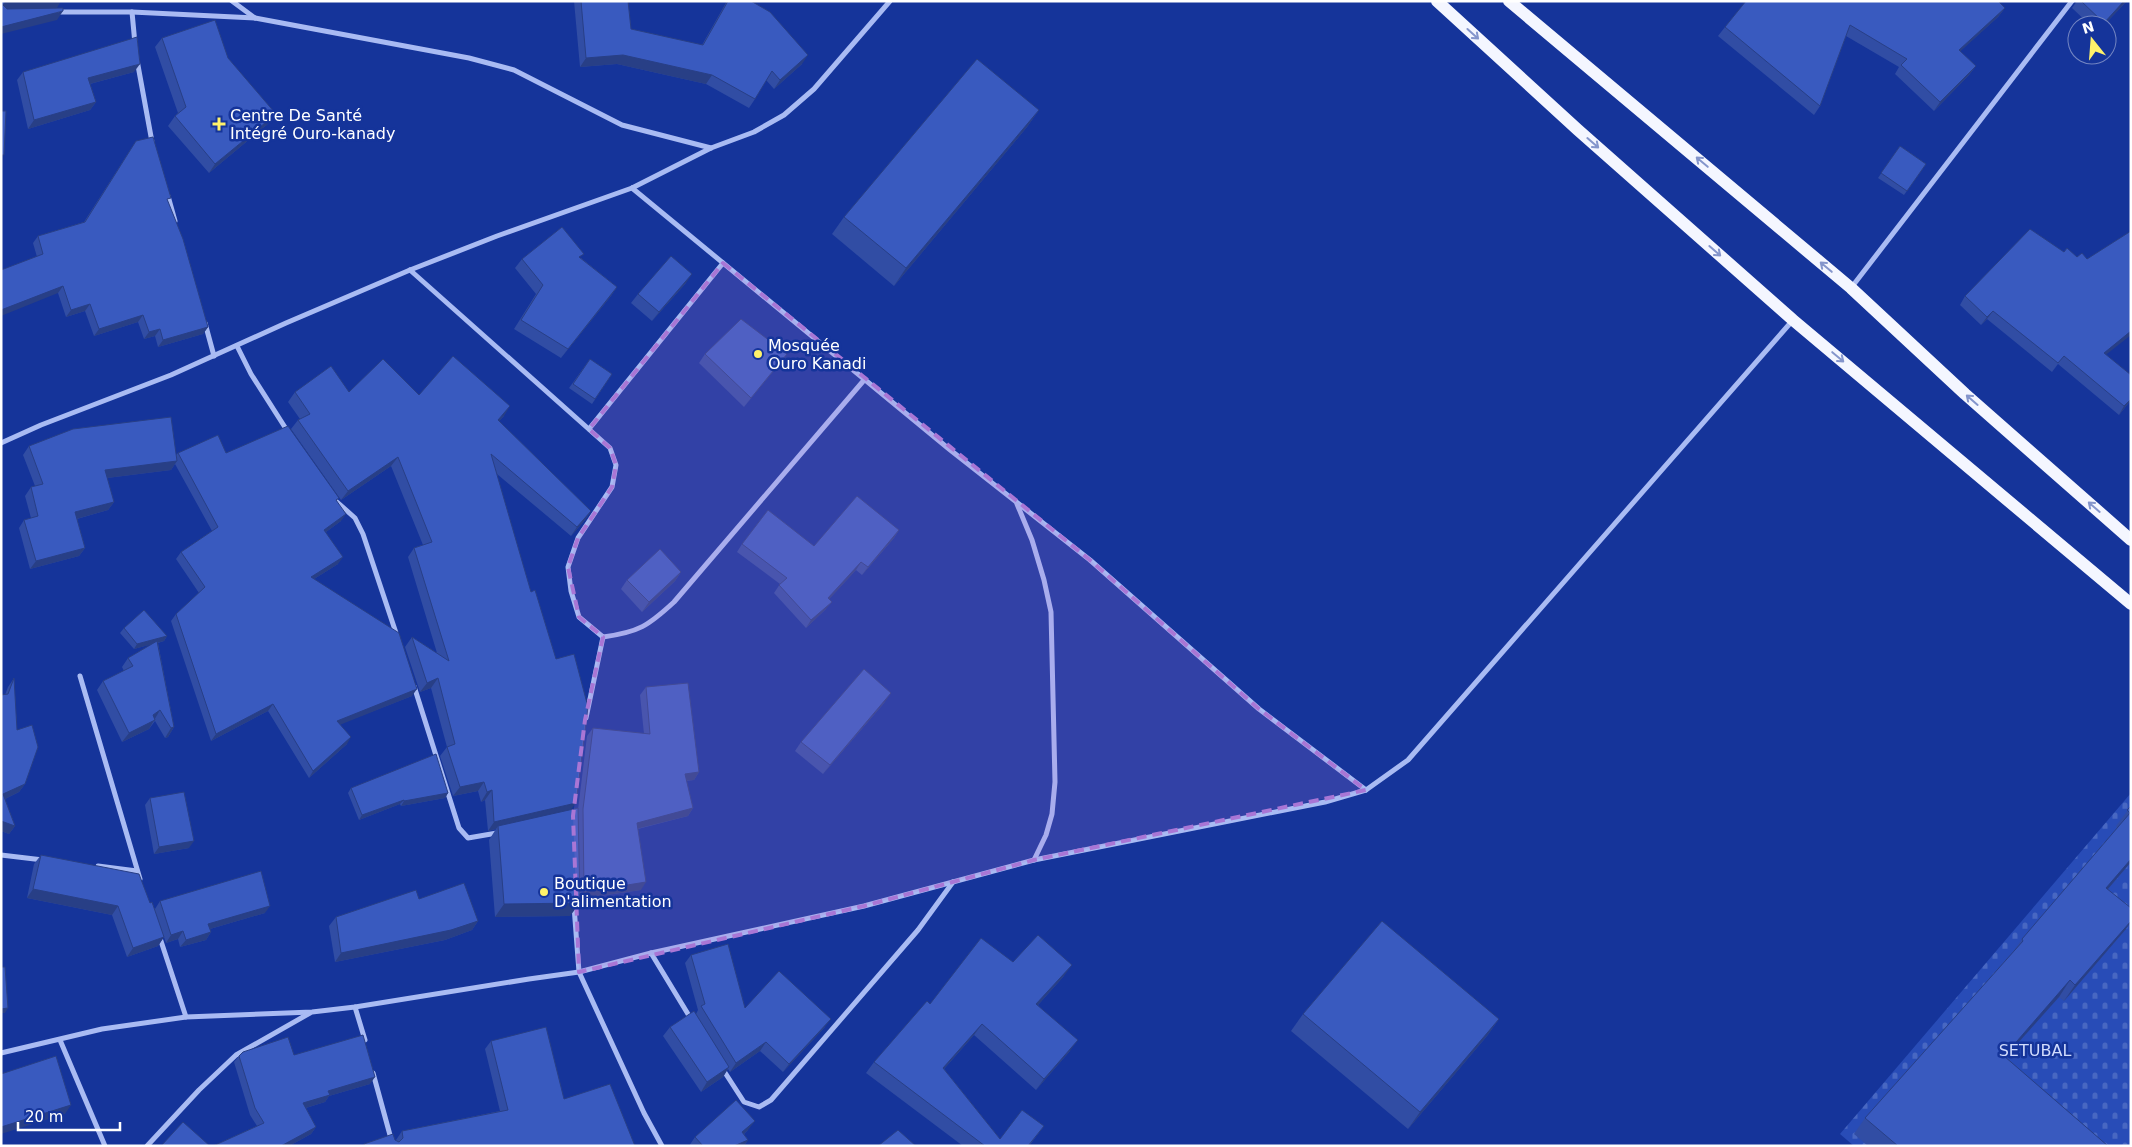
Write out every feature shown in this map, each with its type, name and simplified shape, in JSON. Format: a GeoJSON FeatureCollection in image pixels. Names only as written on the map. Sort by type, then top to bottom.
{"type":"FeatureCollection","features":[{"type":"Feature","properties":{"kind":"main road"},"geometry":{"type":"LineString","coordinates":[[1436,1],[1578,130],[1793,320],[2131,604]]}},
{"type":"Feature","properties":{"kind":"main road"},"geometry":{"type":"LineString","coordinates":[[1509,1],[1851,288],[1965,394],[2131,540]]}},
{"type":"Feature","properties":{"kind":"street"},"geometry":{"type":"LineString","coordinates":[[232,1],[255,18]]}},
{"type":"Feature","properties":{"kind":"street"},"geometry":{"type":"LineString","coordinates":[[1,443],[214,356],[410,270],[497,236],[632,188],[711,148],[754,132],[784,116],[814,89],[890,1]]}},
{"type":"Feature","properties":{"kind":"street"},"geometry":{"type":"LineString","coordinates":[[1851,288],[2072,1]]}},
{"type":"Feature","properties":{"kind":"street"},"geometry":{"type":"LineString","coordinates":[[48,12],[132,12],[255,18],[469,58],[514,70],[622,125],[711,148]]}},
{"type":"Feature","properties":{"kind":"street"},"geometry":{"type":"LineString","coordinates":[[132,12],[136,46]]}},
{"type":"Feature","properties":{"kind":"street"},"geometry":{"type":"LineString","coordinates":[[137,55],[153,145]]}},
{"type":"Feature","properties":{"kind":"street"},"geometry":{"type":"LineString","coordinates":[[632,188],[1017,504],[1090,560],[1259,709],[1366,790]]}},
{"type":"Feature","properties":{"kind":"street"},"geometry":{"type":"LineString","coordinates":[[166,191],[177,228]]}},
{"type":"Feature","properties":{"kind":"street"},"geometry":{"type":"LineString","coordinates":[[589,429],[723,263]]}},
{"type":"Feature","properties":{"kind":"street"},"geometry":{"type":"LineString","coordinates":[[410,270],[610,448],[616,465],[612,487],[578,538],[568,567],[571,591],[579,617],[603,637],[628,634],[652,622],[674,602],[865,379]]}},
{"type":"Feature","properties":{"kind":"street"},"geometry":{"type":"LineString","coordinates":[[204,320],[214,356]]}},
{"type":"Feature","properties":{"kind":"street"},"geometry":{"type":"LineString","coordinates":[[1,1053],[60,1040],[102,1028],[186,1017],[312,1012],[356,1007],[578,972],[651,953],[810,919],[1034,860],[1325,802],[1366,790],[1408,760],[1793,320]]}},
{"type":"Feature","properties":{"kind":"street"},"geometry":{"type":"LineString","coordinates":[[237,346],[251,374],[293,439]]}},
{"type":"Feature","properties":{"kind":"street"},"geometry":{"type":"LineString","coordinates":[[335,499],[355,518],[363,534],[400,643]]}},
{"type":"Feature","properties":{"kind":"street"},"geometry":{"type":"LineString","coordinates":[[1017,504],[1032,540],[1051,612],[1055,782],[1052,814],[1046,835],[1034,860]]}},
{"type":"Feature","properties":{"kind":"street"},"geometry":{"type":"LineString","coordinates":[[585,720],[603,637]]}},
{"type":"Feature","properties":{"kind":"street"},"geometry":{"type":"LineString","coordinates":[[80,676],[137,871],[144,889]]}},
{"type":"Feature","properties":{"kind":"street"},"geometry":{"type":"LineString","coordinates":[[412,680],[459,828],[468,838],[499,833]]}},
{"type":"Feature","properties":{"kind":"street"},"geometry":{"type":"LineString","coordinates":[[1,855],[50,861]]}},
{"type":"Feature","properties":{"kind":"street"},"geometry":{"type":"LineString","coordinates":[[89,865],[137,871]]}},
{"type":"Feature","properties":{"kind":"street"},"geometry":{"type":"LineString","coordinates":[[718,1062],[744,1102],[759,1107],[771,1100],[918,930],[953,882]]}},
{"type":"Feature","properties":{"kind":"street"},"geometry":{"type":"LineString","coordinates":[[574,897],[578,972],[662,1146]]}},
{"type":"Feature","properties":{"kind":"street"},"geometry":{"type":"LineString","coordinates":[[156,926],[186,1017]]}},
{"type":"Feature","properties":{"kind":"street"},"geometry":{"type":"LineString","coordinates":[[651,953],[694,1023]]}},
{"type":"Feature","properties":{"kind":"street"},"geometry":{"type":"LineString","coordinates":[[356,1007],[366,1044]]}},
{"type":"Feature","properties":{"kind":"street"},"geometry":{"type":"LineString","coordinates":[[147,1146],[199,1090],[236,1055],[312,1012]]}},
{"type":"Feature","properties":{"kind":"street"},"geometry":{"type":"LineString","coordinates":[[60,1040],[105,1146]]}},
{"type":"Feature","properties":{"kind":"street"},"geometry":{"type":"LineString","coordinates":[[371,1063],[393,1146]]}},
{"type":"Feature","properties":{"kind":"highlighted area"},"geometry":{"type":"Polygon","coordinates":[[[723,263],[1090,560],[1259,709],[1366,790],[1034,860],[864,906],[579,972],[573,816],[585,720],[603,637],[579,617],[568,567],[578,538],[612,487],[616,465],[610,448],[589,429],[723,263]]]}},
{"type":"Feature","properties":{"kind":"green space","name":"SETUBAL"},"geometry":{"type":"Polygon","coordinates":[[[2131,793],[2131,1146],[1854,1146],[1840,1134],[2131,793]]]}},
{"type":"Feature","properties":{"kind":"building"},"geometry":{"type":"Polygon","coordinates":[[[1,1],[6,1],[3,5],[7,9],[63,8],[63,11],[1,27],[1,1]]]}},
{"type":"Feature","properties":{"kind":"building"},"geometry":{"type":"Polygon","coordinates":[[[581,1],[628,1],[631,29],[703,45],[728,1],[751,1],[770,12],[808,55],[780,80],[772,71],[755,99],[712,75],[623,55],[586,58],[581,1]]]}},
{"type":"Feature","properties":{"kind":"building"},"geometry":{"type":"Polygon","coordinates":[[[1746,1],[1998,1],[2005,8],[1959,50],[1976,66],[1940,102],[1901,65],[1907,59],[1850,25],[1820,106],[1725,27],[1746,1]]]}},
{"type":"Feature","properties":{"kind":"building"},"geometry":{"type":"Polygon","coordinates":[[[2081,1],[2124,1],[2111,15],[2096,15],[2081,1]]]}},
{"type":"Feature","properties":{"kind":"building"},"geometry":{"type":"Polygon","coordinates":[[[215,20],[228,58],[276,114],[215,164],[175,116],[186,107],[162,38],[215,20]]]}},
{"type":"Feature","properties":{"kind":"building"},"geometry":{"type":"Polygon","coordinates":[[[137,37],[140,64],[88,78],[96,102],[34,120],[23,72],[137,37]]]}},
{"type":"Feature","properties":{"kind":"building"},"geometry":{"type":"Polygon","coordinates":[[[977,59],[1039,110],[906,268],[844,217],[977,59]]]}},
{"type":"Feature","properties":{"kind":"building"},"geometry":{"type":"Polygon","coordinates":[[[1,111],[6,111],[4,155],[1,155],[1,111]]]}},
{"type":"Feature","properties":{"kind":"building"},"geometry":{"type":"Polygon","coordinates":[[[153,137],[171,198],[167,199],[183,239],[208,327],[163,340],[160,329],[149,332],[143,315],[99,329],[90,304],[71,310],[63,286],[1,310],[1,270],[43,254],[38,236],[85,222],[136,141],[153,137]]]}},
{"type":"Feature","properties":{"kind":"building"},"geometry":{"type":"Polygon","coordinates":[[[1900,146],[1926,164],[1907,191],[1881,173],[1900,146]]]}},
{"type":"Feature","properties":{"kind":"building"},"geometry":{"type":"Polygon","coordinates":[[[562,227],[584,254],[579,257],[617,287],[568,349],[521,320],[543,285],[522,259],[562,227]]]}},
{"type":"Feature","properties":{"kind":"building"},"geometry":{"type":"Polygon","coordinates":[[[2030,229],[2064,252],[2067,248],[2077,257],[2082,253],[2087,259],[2131,231],[2131,331],[2104,353],[2131,375],[2131,399],[2124,406],[2064,356],[2058,363],[1993,311],[1987,317],[1965,296],[2030,229]]]}},
{"type":"Feature","properties":{"kind":"building"},"geometry":{"type":"Polygon","coordinates":[[[671,256],[692,274],[659,312],[638,294],[671,256]]]}},
{"type":"Feature","properties":{"kind":"building"},"geometry":{"type":"Polygon","coordinates":[[[741,319],[787,354],[751,398],[705,354],[741,319]]]}},
{"type":"Feature","properties":{"kind":"building"},"geometry":{"type":"Polygon","coordinates":[[[453,356],[510,406],[498,420],[591,511],[577,527],[491,454],[531,592],[535,590],[556,659],[574,654],[588,707],[576,803],[494,822],[492,790],[487,792],[484,782],[460,787],[447,747],[455,744],[438,678],[427,683],[412,637],[449,661],[414,548],[432,542],[398,457],[348,491],[298,420],[310,414],[295,392],[331,366],[349,392],[383,359],[419,395],[453,356]]]}},
{"type":"Feature","properties":{"kind":"building"},"geometry":{"type":"Polygon","coordinates":[[[590,359],[612,374],[595,399],[573,384],[590,359]]]}},
{"type":"Feature","properties":{"kind":"building"},"geometry":{"type":"Polygon","coordinates":[[[171,417],[177,461],[105,470],[114,502],[75,512],[85,548],[36,561],[24,520],[38,516],[31,487],[43,484],[29,446],[73,429],[171,417]]]}},
{"type":"Feature","properties":{"kind":"building"},"geometry":{"type":"Polygon","coordinates":[[[288,426],[339,498],[336,500],[346,514],[324,530],[343,557],[311,577],[399,633],[417,689],[337,721],[351,737],[313,771],[273,704],[216,734],[176,614],[205,587],[181,552],[218,527],[178,453],[218,435],[226,453],[288,426]]]}},
{"type":"Feature","properties":{"kind":"building"},"geometry":{"type":"Polygon","coordinates":[[[857,496],[899,530],[868,567],[861,562],[828,598],[832,602],[811,620],[779,585],[787,578],[742,544],[768,510],[814,546],[857,496]]]}},
{"type":"Feature","properties":{"kind":"building"},"geometry":{"type":"Polygon","coordinates":[[[660,549],[681,572],[649,602],[627,580],[660,549]]]}},
{"type":"Feature","properties":{"kind":"building"},"geometry":{"type":"Polygon","coordinates":[[[144,610],[167,636],[137,644],[124,628],[144,610]]]}},
{"type":"Feature","properties":{"kind":"building"},"geometry":{"type":"Polygon","coordinates":[[[157,641],[174,727],[171,728],[160,710],[153,715],[155,720],[129,733],[103,681],[133,666],[128,658],[157,641]]]}},
{"type":"Feature","properties":{"kind":"building"},"geometry":{"type":"Polygon","coordinates":[[[864,669],[891,693],[830,765],[801,742],[864,669]]]}},
{"type":"Feature","properties":{"kind":"building"},"geometry":{"type":"Polygon","coordinates":[[[14,678],[17,730],[32,725],[38,747],[25,784],[3,794],[15,826],[1,821],[1,695],[8,694],[14,678]]]}},
{"type":"Feature","properties":{"kind":"building"},"geometry":{"type":"Polygon","coordinates":[[[688,683],[699,772],[685,774],[693,808],[637,823],[646,882],[584,892],[583,809],[593,728],[650,734],[646,687],[688,683]]]}},
{"type":"Feature","properties":{"kind":"building"},"geometry":{"type":"Polygon","coordinates":[[[436,754],[448,793],[404,800],[362,815],[351,788],[436,754]]]}},
{"type":"Feature","properties":{"kind":"building"},"geometry":{"type":"Polygon","coordinates":[[[184,792],[194,841],[159,847],[150,798],[184,792]]]}},
{"type":"Feature","properties":{"kind":"building"},"geometry":{"type":"Polygon","coordinates":[[[2131,806],[2131,859],[2106,888],[2131,908],[2131,921],[2075,985],[2070,980],[2004,1056],[2108,1146],[1898,1146],[1865,1118],[2023,941],[2022,939],[2130,813],[2127,810],[2131,806]]]}},
{"type":"Feature","properties":{"kind":"building"},"geometry":{"type":"Polygon","coordinates":[[[578,808],[580,903],[504,904],[498,826],[578,808]]]}},
{"type":"Feature","properties":{"kind":"building"},"geometry":{"type":"Polygon","coordinates":[[[41,855],[139,874],[150,903],[152,902],[164,937],[133,948],[118,906],[33,889],[41,855]]]}},
{"type":"Feature","properties":{"kind":"building"},"geometry":{"type":"Polygon","coordinates":[[[261,871],[270,906],[208,924],[211,932],[186,940],[183,931],[171,935],[160,901],[261,871]]]}},
{"type":"Feature","properties":{"kind":"building"},"geometry":{"type":"Polygon","coordinates":[[[464,883],[478,921],[451,930],[341,953],[336,917],[416,890],[419,899],[464,883]]]}},
{"type":"Feature","properties":{"kind":"building"},"geometry":{"type":"Polygon","coordinates":[[[1382,921],[1499,1019],[1420,1112],[1303,1014],[1382,921]]]}},
{"type":"Feature","properties":{"kind":"building"},"geometry":{"type":"Polygon","coordinates":[[[1038,935],[1072,965],[1036,1004],[1078,1040],[1044,1079],[982,1024],[943,1068],[1000,1139],[1022,1110],[1044,1126],[1028,1146],[985,1146],[874,1062],[927,1001],[930,1004],[981,938],[1013,962],[1038,935]]]}},
{"type":"Feature","properties":{"kind":"building"},"geometry":{"type":"Polygon","coordinates":[[[728,944],[745,1008],[779,971],[831,1019],[789,1064],[766,1042],[736,1063],[701,1006],[705,1004],[691,955],[728,944]]]}},
{"type":"Feature","properties":{"kind":"building"},"geometry":{"type":"Polygon","coordinates":[[[1,967],[5,967],[8,1008],[1,1009],[1,967]]]}},
{"type":"Feature","properties":{"kind":"building"},"geometry":{"type":"Polygon","coordinates":[[[694,1011],[729,1067],[707,1082],[670,1027],[694,1011]]]}},
{"type":"Feature","properties":{"kind":"building"},"geometry":{"type":"Polygon","coordinates":[[[546,1027],[564,1099],[610,1084],[635,1146],[365,1146],[364,1144],[393,1134],[395,1140],[399,1142],[403,1138],[402,1131],[508,1110],[491,1041],[546,1027]]]}},
{"type":"Feature","properties":{"kind":"building"},"geometry":{"type":"Polygon","coordinates":[[[363,1035],[375,1077],[328,1091],[330,1095],[303,1103],[316,1127],[281,1146],[213,1146],[264,1123],[255,1108],[239,1056],[243,1052],[288,1037],[294,1055],[363,1035]]]}},
{"type":"Feature","properties":{"kind":"building"},"geometry":{"type":"Polygon","coordinates":[[[56,1056],[71,1105],[1,1127],[1,1074],[56,1056]]]}},
{"type":"Feature","properties":{"kind":"building"},"geometry":{"type":"Polygon","coordinates":[[[736,1100],[755,1121],[742,1132],[748,1140],[734,1146],[703,1146],[695,1137],[736,1100]]]}},
{"type":"Feature","properties":{"kind":"building"},"geometry":{"type":"Polygon","coordinates":[[[183,1122],[210,1146],[161,1146],[183,1122]]]}},
{"type":"Feature","properties":{"kind":"building"},"geometry":{"type":"Polygon","coordinates":[[[898,1130],[916,1146],[878,1146],[898,1130]]]}},
{"type":"Feature","properties":{"kind":"place","name":"Centre De Santé Intégré Ouro-kanady"},"geometry":{"type":"Point","coordinates":[219,124]}},
{"type":"Feature","properties":{"kind":"place","name":"Mosquée Ouro Kanadi"},"geometry":{"type":"Point","coordinates":[758,354]}},
{"type":"Feature","properties":{"kind":"place","name":"Boutique D'alimentation"},"geometry":{"type":"Point","coordinates":[544,892]}}]}
